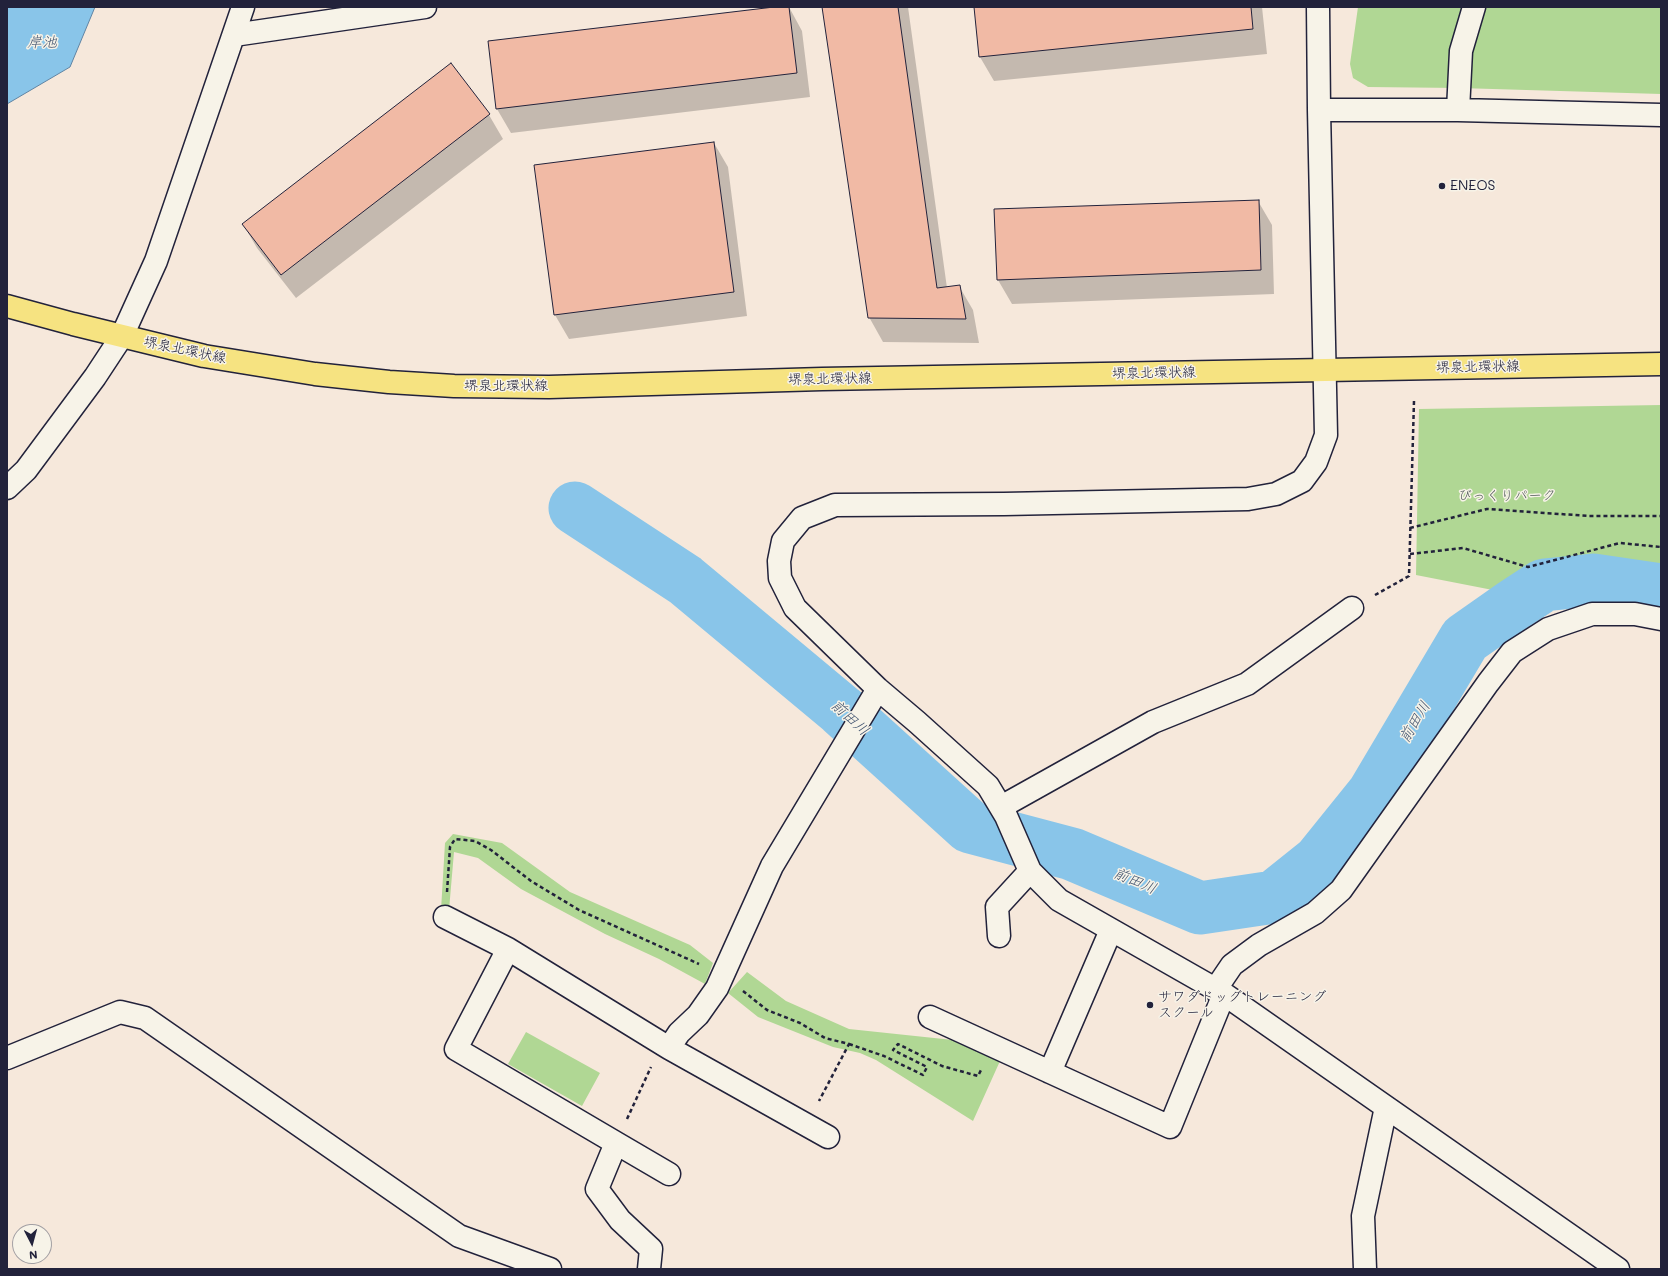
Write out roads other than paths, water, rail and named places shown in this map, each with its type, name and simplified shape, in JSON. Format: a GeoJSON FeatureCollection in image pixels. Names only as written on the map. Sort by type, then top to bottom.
{"type":"FeatureCollection","features":[{"type":"Feature","properties":{"kind":"main road","name":"堺泉北環状線"},"geometry":{"type":"LineString","coordinates":[[7,306],[204,356],[315,374],[389,382],[454,386],[549,387],[829,379],[1661,364]]}},
{"type":"Feature","properties":{"kind":"street"},"geometry":{"type":"LineString","coordinates":[[7,488],[26,470],[95,377],[122,336],[156,261],[243,7]]}},
{"type":"Feature","properties":{"kind":"street"},"geometry":{"type":"LineString","coordinates":[[234,35],[425,7]]}},
{"type":"Feature","properties":{"kind":"street"},"geometry":{"type":"LineString","coordinates":[[1318,7],[1326,435],[1316,462],[1302,481],[1276,494],[1248,499],[1004,504],[835,505],[802,518],[783,541],[779,561],[780,578],[795,608],[878,689],[988,786],[1003,811],[1028,867],[1059,900],[1219,992],[1618,1269]]}},
{"type":"Feature","properties":{"kind":"street"},"geometry":{"type":"LineString","coordinates":[[1458,110],[1461,52],[1474,7]]}},
{"type":"Feature","properties":{"kind":"street"},"geometry":{"type":"LineString","coordinates":[[1319,110],[1458,110],[1661,115]]}},
{"type":"Feature","properties":{"kind":"street"},"geometry":{"type":"LineString","coordinates":[[1003,811],[1152,722],[1247,684],[1352,608]]}},
{"type":"Feature","properties":{"kind":"street"},"geometry":{"type":"LineString","coordinates":[[930,1017],[1170,1127],[1219,992],[1232,965],[1259,946],[1315,913],[1341,890],[1488,683],[1512,652],[1548,630],[1592,614],[1635,614],[1661,619]]}},
{"type":"Feature","properties":{"kind":"street"},"geometry":{"type":"LineString","coordinates":[[665,1046],[698,1015],[717,988],[772,866],[878,689]]}},
{"type":"Feature","properties":{"kind":"street"},"geometry":{"type":"LineString","coordinates":[[999,936],[997,907],[1028,867]]}},
{"type":"Feature","properties":{"kind":"street"},"geometry":{"type":"LineString","coordinates":[[445,917],[508,949],[665,1046],[805,1126],[828,1137]]}},
{"type":"Feature","properties":{"kind":"street"},"geometry":{"type":"LineString","coordinates":[[1050,1072],[1111,930]]}},
{"type":"Feature","properties":{"kind":"street"},"geometry":{"type":"LineString","coordinates":[[508,949],[456,1049],[669,1174]]}},
{"type":"Feature","properties":{"kind":"street"},"geometry":{"type":"LineString","coordinates":[[7,1058],[120,1012],[145,1018],[459,1236],[550,1269]]}},
{"type":"Feature","properties":{"kind":"street"},"geometry":{"type":"LineString","coordinates":[[1365,1269],[1363,1216],[1386,1107]]}},
{"type":"Feature","properties":{"kind":"street"},"geometry":{"type":"LineString","coordinates":[[616,1143],[597,1189],[620,1220],[651,1249],[649,1269]]}},
{"type":"Feature","properties":{"kind":"water","name":"岸池"},"geometry":{"type":"Polygon","coordinates":[[[7,7],[95,7],[70,67],[7,104],[7,7]]]}},
{"type":"Feature","properties":{"kind":"waterway","name":"前田川"},"geometry":{"type":"LineString","coordinates":[[575,508],[685,580],[841,710],[970,827],[1072,854],[1200,908],[1274,897],[1319,861],[1373,794],[1465,639],[1512,606],[1544,585],[1593,580],[1661,590]]}},
{"type":"Feature","properties":{"kind":"place","name":"ENEOS"},"geometry":{"type":"Point","coordinates":[1442,186]}},
{"type":"Feature","properties":{"kind":"place","name":"サワダドッグトレーニング スクール"},"geometry":{"type":"Point","coordinates":[1150,1005]}},
{"type":"Feature","properties":{"kind":"park label","name":"びっくりパーク"},"geometry":{"type":"Point","coordinates":[1507,496]}}]}
